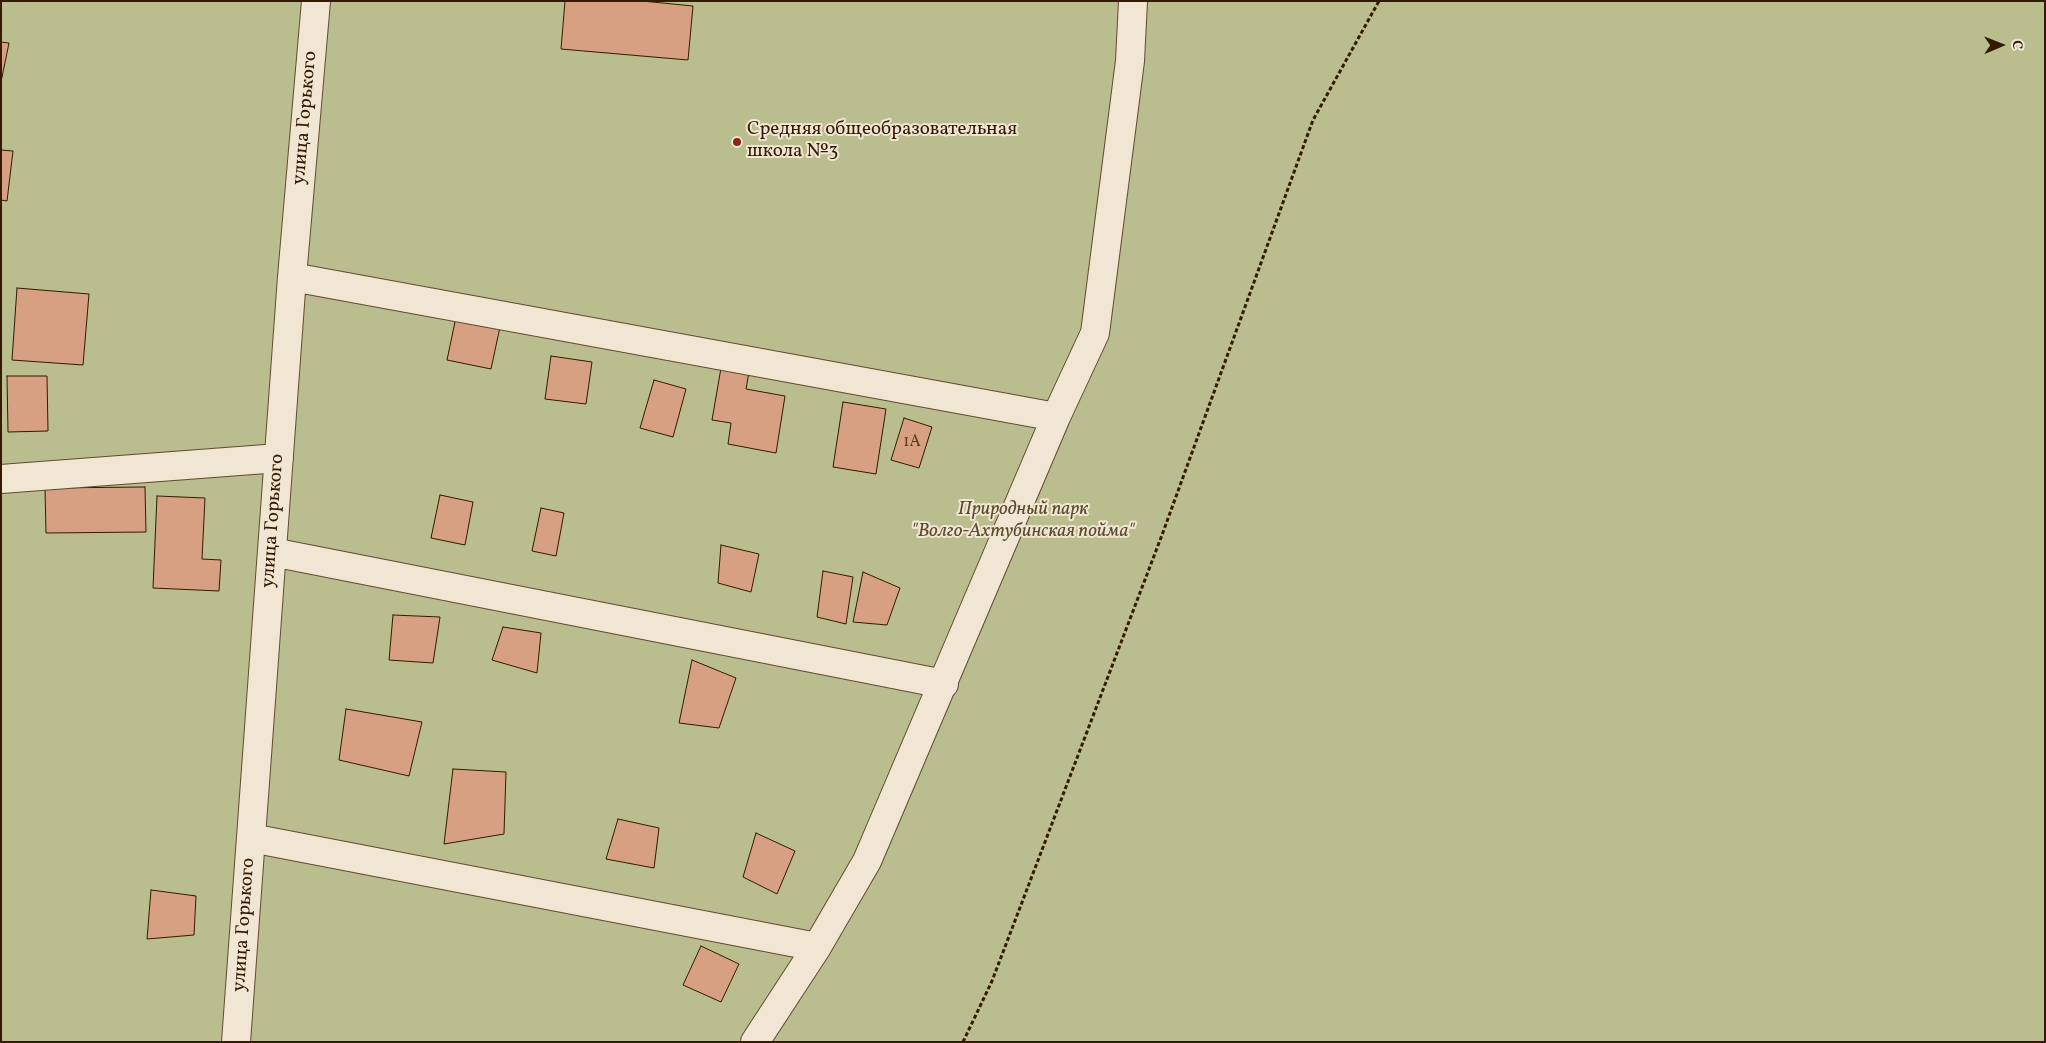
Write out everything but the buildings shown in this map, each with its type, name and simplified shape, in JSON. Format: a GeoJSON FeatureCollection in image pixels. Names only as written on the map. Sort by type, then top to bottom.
{"type":"FeatureCollection","features":[{"type":"Feature","properties":{"kind":"street","name":"улица Горького"},"geometry":{"type":"LineString","coordinates":[[236,1042],[278,458],[316,1]]}},
{"type":"Feature","properties":{"kind":"street"},"geometry":{"type":"LineString","coordinates":[[755,1042],[817,947],[867,861],[944,684],[1056,416],[1095,333],[1130,61],[1133,1]]}},
{"type":"Feature","properties":{"kind":"street"},"geometry":{"type":"LineString","coordinates":[[292,277],[1056,416]]}},
{"type":"Feature","properties":{"kind":"street"},"geometry":{"type":"LineString","coordinates":[[1,479],[278,458]]}},
{"type":"Feature","properties":{"kind":"street"},"geometry":{"type":"LineString","coordinates":[[272,552],[944,684]]}},
{"type":"Feature","properties":{"kind":"street"},"geometry":{"type":"LineString","coordinates":[[251,838],[817,947]]}},
{"type":"Feature","properties":{"kind":"path"},"geometry":{"type":"LineString","coordinates":[[963,1042],[992,981],[1162,535],[1313,120],[1379,1]]}},
{"type":"Feature","properties":{"kind":"green space","name":"Природный парк \"Волго-Ахтубинская пойма\""},"geometry":{"type":"Polygon","coordinates":[[[1,1],[2045,1],[2045,1042],[1,1042],[1,1]]]}},
{"type":"Feature","properties":{"kind":"place","name":"Средняя общеобразовательная школа №3"},"geometry":{"type":"Point","coordinates":[737,142]}}]}
